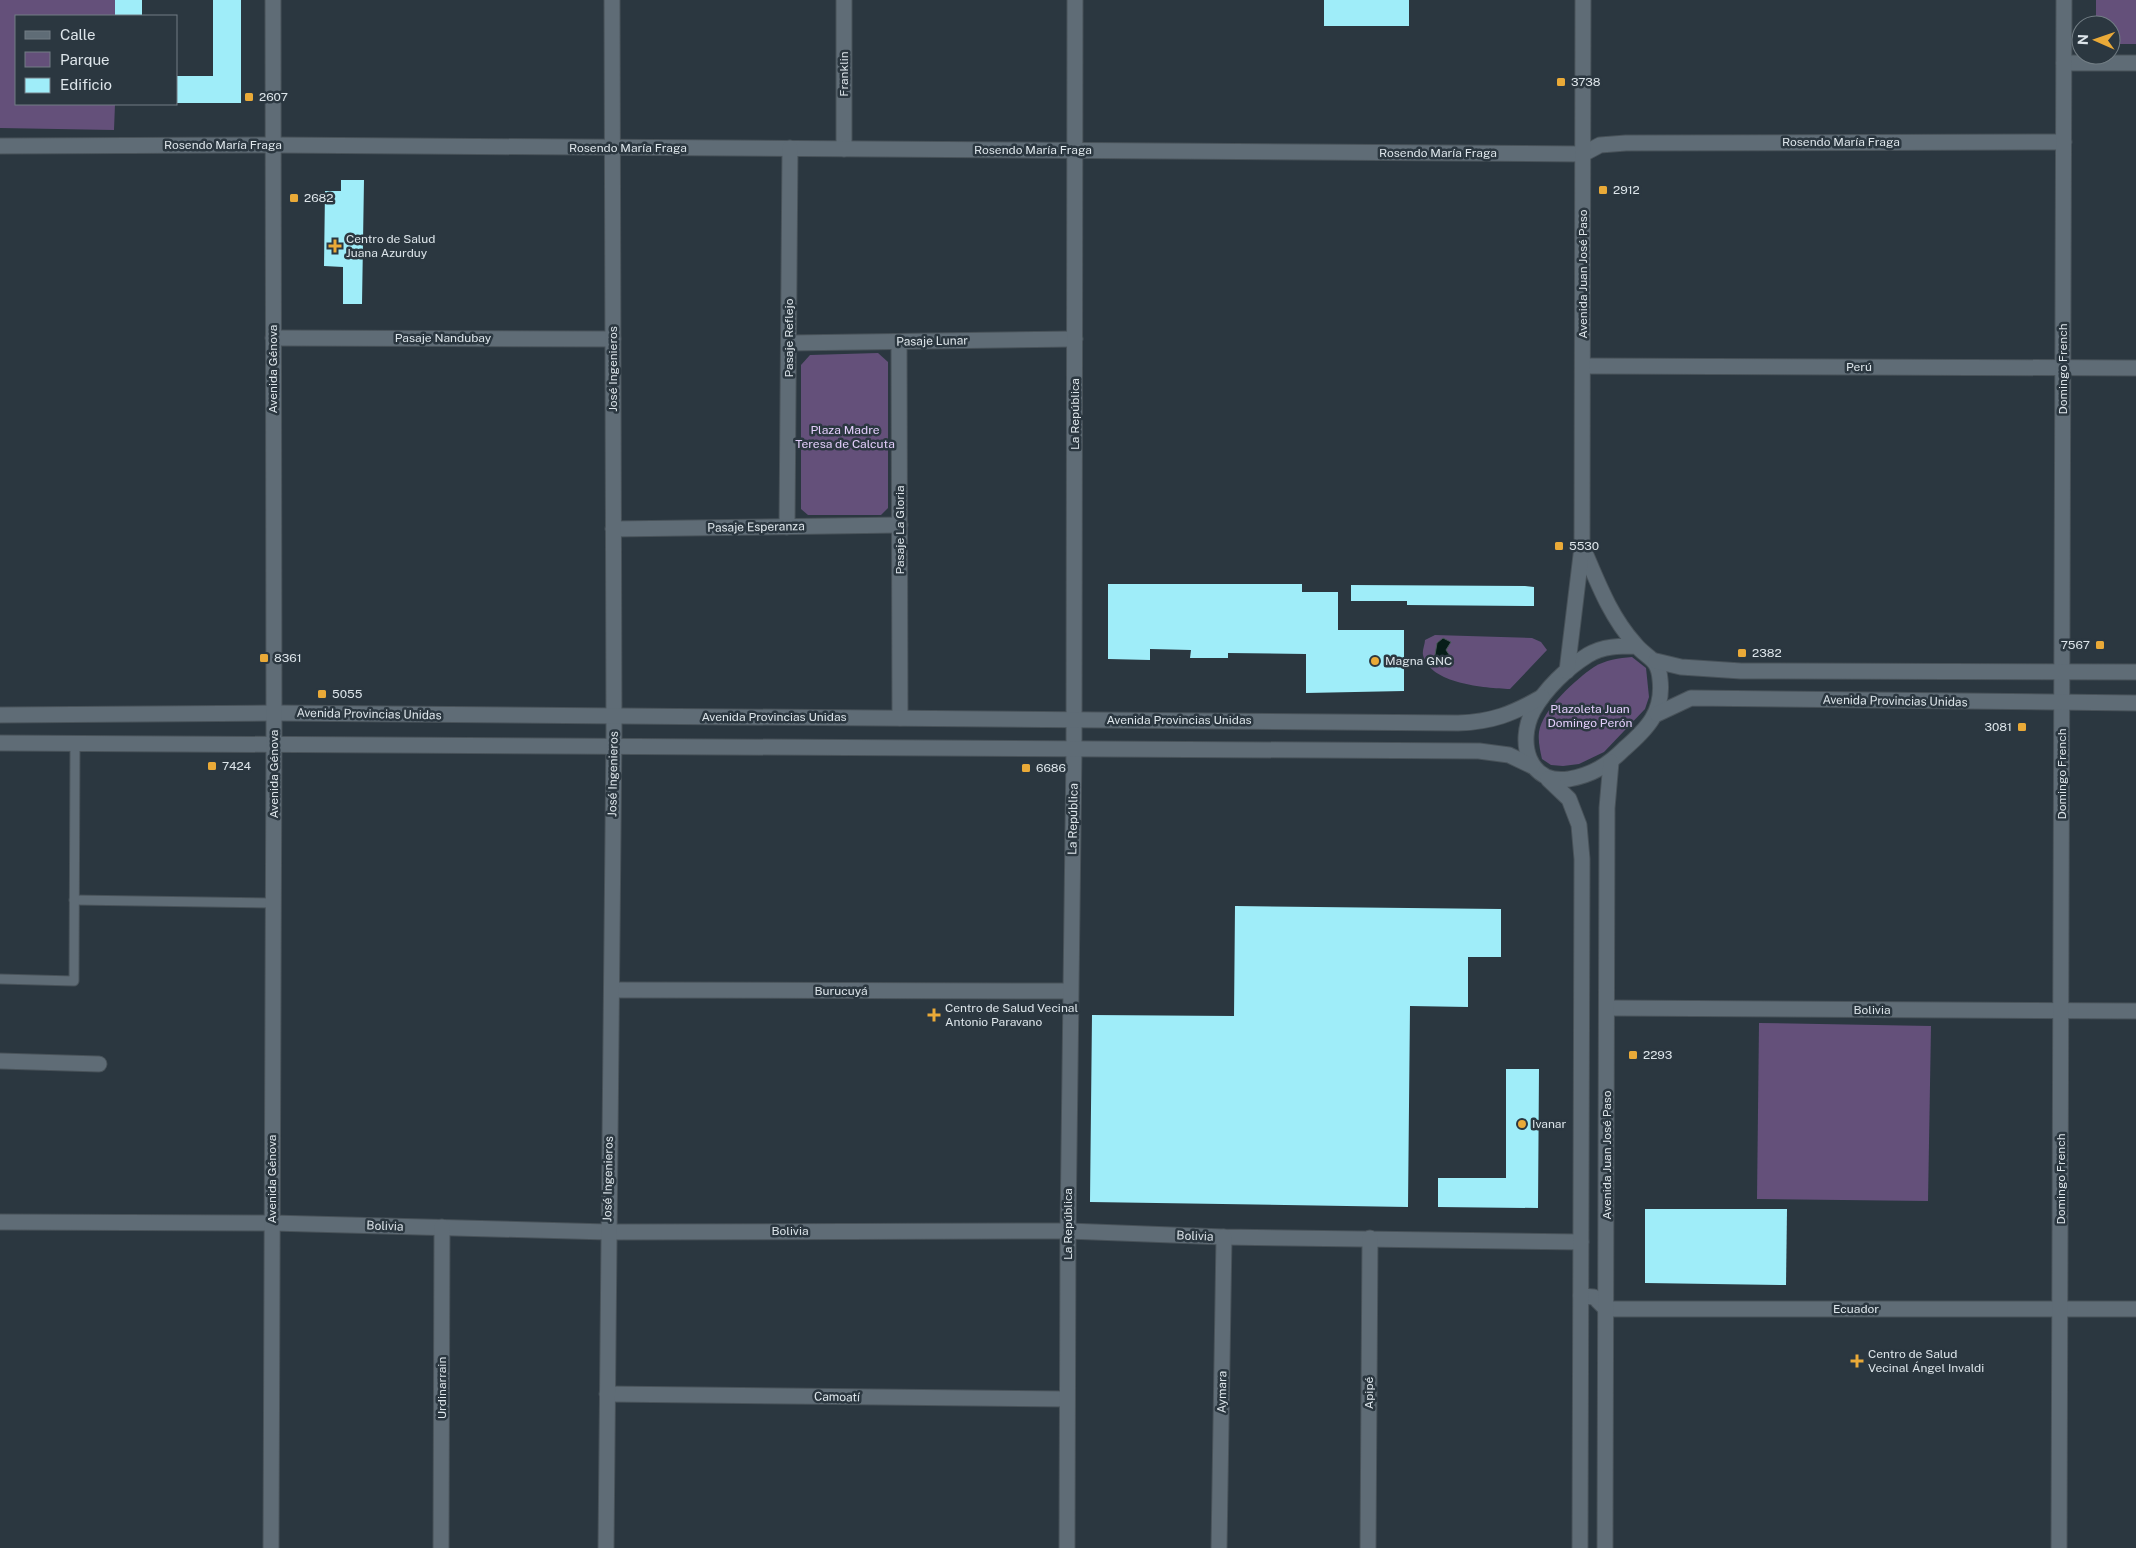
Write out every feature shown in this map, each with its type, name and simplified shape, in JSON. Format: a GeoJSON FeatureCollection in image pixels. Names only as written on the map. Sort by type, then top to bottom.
{"type":"FeatureCollection","features":[{"type":"Feature","properties":{"kind":"street","name":"Avenida Génova"},"geometry":{"type":"LineString","coordinates":[[271,1548],[274,745],[273,0]]}},
{"type":"Feature","properties":{"kind":"street","name":"José Ingenieros"},"geometry":{"type":"LineString","coordinates":[[606,1548],[606,1394],[612,990],[612,0]]}},
{"type":"Feature","properties":{"kind":"street","name":"Franklin"},"geometry":{"type":"LineString","coordinates":[[844,0],[844,149]]}},
{"type":"Feature","properties":{"kind":"street","name":"La República"},"geometry":{"type":"LineString","coordinates":[[1067,1548],[1070,991],[1075,720],[1075,0]]}},
{"type":"Feature","properties":{"kind":"street","name":"Avenida Juan José Paso"},"geometry":{"type":"LineString","coordinates":[[1567,671],[1582,547],[1583,0]]}},
{"type":"Feature","properties":{"kind":"street","name":"Domingo French"},"geometry":{"type":"LineString","coordinates":[[2060,1548],[2064,0]]}},
{"type":"Feature","properties":{"kind":"street"},"geometry":{"type":"LineString","coordinates":[[2064,63],[2136,63]]}},
{"type":"Feature","properties":{"kind":"street","name":"Rosendo María Fraga"},"geometry":{"type":"LineString","coordinates":[[0,146],[273,145],[1582,154],[1600,145],[1626,143],[2064,142]]}},
{"type":"Feature","properties":{"kind":"street","name":"Pasaje Reflejo"},"geometry":{"type":"LineString","coordinates":[[787,527],[790,148]]}},
{"type":"Feature","properties":{"kind":"street","name":"Pasaje Nandubay"},"geometry":{"type":"LineString","coordinates":[[273,338],[613,339]]}},
{"type":"Feature","properties":{"kind":"street","name":"Pasaje Lunar"},"geometry":{"type":"LineString","coordinates":[[789,343],[1075,339]]}},
{"type":"Feature","properties":{"kind":"street","name":"Pasaje La Gloria"},"geometry":{"type":"LineString","coordinates":[[899,342],[900,718]]}},
{"type":"Feature","properties":{"kind":"street","name":"Perú"},"geometry":{"type":"LineString","coordinates":[[1582,366],[2136,368]]}},
{"type":"Feature","properties":{"kind":"street","name":"Pasaje Esperanza"},"geometry":{"type":"LineString","coordinates":[[613,530],[900,525]]}},
{"type":"Feature","properties":{"kind":"street","name":"Avenida Juan José Paso"},"geometry":{"type":"LineString","coordinates":[[1582,547],[1611,614],[1636,646]]}},
{"type":"Feature","properties":{"kind":"street"},"geometry":{"type":"LineString","coordinates":[[1532,766],[1527,749],[1527,730],[1532,713],[1542,697],[1567,671],[1589,654],[1612,646],[1636,646],[1656,661],[1682,667],[1741,671],[2136,672]]}},
{"type":"Feature","properties":{"kind":"street"},"geometry":{"type":"LineString","coordinates":[[0,743],[612,748],[1479,751],[1508,755],[1532,766],[1548,779],[1581,777],[1611,762],[1657,714],[1661,696],[1660,678],[1656,661]]}},
{"type":"Feature","properties":{"kind":"street","name":"Avenida Provincias Unidas"},"geometry":{"type":"LineString","coordinates":[[0,715],[274,713],[1482,722],[1513,713],[1542,697]]}},
{"type":"Feature","properties":{"kind":"street","name":"Avenida Provincias Unidas"},"geometry":{"type":"LineString","coordinates":[[1657,714],[1691,698],[2136,703]]}},
{"type":"Feature","properties":{"kind":"street","name":"Avenida Juan José Paso"},"geometry":{"type":"LineString","coordinates":[[1605,1548],[1608,808],[1611,762]]}},
{"type":"Feature","properties":{"kind":"street","name":"Avenida Juan José Paso"},"geometry":{"type":"LineString","coordinates":[[1548,779],[1569,800],[1579,825],[1582,859],[1580,1548]]}},
{"type":"Feature","properties":{"kind":"street","name":"Burucuyá"},"geometry":{"type":"LineString","coordinates":[[612,990],[1070,991]]}},
{"type":"Feature","properties":{"kind":"street","name":"Bolivia"},"geometry":{"type":"LineString","coordinates":[[1608,1008],[2136,1011]]}},
{"type":"Feature","properties":{"kind":"street"},"geometry":{"type":"LineString","coordinates":[[0,1061],[98,1064]]}},
{"type":"Feature","properties":{"kind":"street","name":"Bolivia"},"geometry":{"type":"LineString","coordinates":[[0,1222],[272,1223],[608,1232],[1068,1231],[1224,1237],[1581,1242]]}},
{"type":"Feature","properties":{"kind":"street","name":"Urdinarrain"},"geometry":{"type":"LineString","coordinates":[[441,1548],[442,1227]]}},
{"type":"Feature","properties":{"kind":"street","name":"Aymara"},"geometry":{"type":"LineString","coordinates":[[1219,1548],[1224,1237]]}},
{"type":"Feature","properties":{"kind":"street","name":"Apipé"},"geometry":{"type":"LineString","coordinates":[[1368,1548],[1370,1238]]}},
{"type":"Feature","properties":{"kind":"street"},"geometry":{"type":"LineString","coordinates":[[1581,1296],[1594,1297],[1606,1309]]}},
{"type":"Feature","properties":{"kind":"street","name":"Ecuador"},"geometry":{"type":"LineString","coordinates":[[1606,1309],[2136,1309]]}},
{"type":"Feature","properties":{"kind":"street","name":"Camoatí"},"geometry":{"type":"LineString","coordinates":[[606,1394],[1067,1399]]}},
{"type":"Feature","properties":{"kind":"lane"},"geometry":{"type":"LineString","coordinates":[[0,979],[74,981],[75,744]]}},
{"type":"Feature","properties":{"kind":"lane"},"geometry":{"type":"LineString","coordinates":[[74,900],[273,903]]}},
{"type":"Feature","properties":{"kind":"green space"},"geometry":{"type":"Polygon","coordinates":[[[0,0],[115,0],[115,15],[15,15],[15,105],[115,105],[114,130],[0,128],[0,0]]]}},
{"type":"Feature","properties":{"kind":"green space"},"geometry":{"type":"Polygon","coordinates":[[[2096,0],[2136,0],[2136,44],[2121,44],[2121,15],[2096,15],[2096,0]]]}},
{"type":"Feature","properties":{"kind":"green space","name":"Plaza Madre Teresa de Calcuta"},"geometry":{"type":"Polygon","coordinates":[[[878,353],[888,362],[888,508],[881,515],[808,515],[801,509],[801,365],[810,355],[878,353]]]}},
{"type":"Feature","properties":{"kind":"green space"},"geometry":{"type":"Polygon","coordinates":[[[1435,635],[1532,638],[1541,642],[1547,650],[1510,689],[1487,687],[1447,678],[1428,665],[1423,655],[1425,640],[1435,635]]]}},
{"type":"Feature","properties":{"kind":"green space","name":"Plazoleta Juan Domingo Perón"},"geometry":{"type":"Polygon","coordinates":[[[1632,657],[1646,668],[1649,697],[1645,709],[1604,752],[1579,764],[1563,766],[1551,765],[1542,759],[1539,732],[1541,723],[1553,705],[1578,679],[1598,665],[1612,660],[1632,657]]]}},
{"type":"Feature","properties":{"kind":"green space"},"geometry":{"type":"Polygon","coordinates":[[[1759,1023],[1931,1026],[1928,1201],[1757,1199],[1759,1023]]]}},
{"type":"Feature","properties":{"kind":"shaded area"},"geometry":{"type":"Polygon","coordinates":[[[1443,638],[1451,642],[1446,650],[1452,659],[1451,664],[1446,666],[1439,665],[1435,655],[1437,643],[1443,638]]]}},
{"type":"Feature","properties":{"kind":"building"},"geometry":{"type":"Polygon","coordinates":[[[115,0],[142,0],[142,15],[115,15],[115,0]]]}},
{"type":"Feature","properties":{"kind":"building"},"geometry":{"type":"Polygon","coordinates":[[[213,0],[241,0],[241,103],[178,103],[178,76],[213,76],[213,0]]]}},
{"type":"Feature","properties":{"kind":"building"},"geometry":{"type":"Polygon","coordinates":[[[1324,0],[1409,0],[1409,26],[1324,26],[1324,0]]]}},
{"type":"Feature","properties":{"kind":"building"},"geometry":{"type":"Polygon","coordinates":[[[341,180],[364,180],[362,304],[343,304],[343,267],[324,266],[325,191],[341,191],[341,180]]]}},
{"type":"Feature","properties":{"kind":"building"},"geometry":{"type":"Polygon","coordinates":[[[1108,584],[1302,584],[1302,592],[1338,592],[1338,630],[1404,630],[1404,691],[1306,693],[1306,654],[1228,653],[1228,658],[1190,658],[1191,650],[1150,649],[1150,660],[1108,659],[1108,584]]]}},
{"type":"Feature","properties":{"kind":"building"},"geometry":{"type":"Polygon","coordinates":[[[1351,585],[1534,587],[1534,606],[1407,605],[1407,601],[1351,601],[1351,585]]]}},
{"type":"Feature","properties":{"kind":"building"},"geometry":{"type":"Polygon","coordinates":[[[1235,906],[1501,909],[1501,957],[1468,957],[1468,1007],[1410,1006],[1408,1207],[1090,1202],[1092,1015],[1234,1016],[1235,906]]]}},
{"type":"Feature","properties":{"kind":"building","name":"Ivanar"},"geometry":{"type":"Polygon","coordinates":[[[1506,1069],[1539,1069],[1538,1208],[1438,1207],[1438,1178],[1506,1178],[1506,1069]]]}},
{"type":"Feature","properties":{"kind":"building"},"geometry":{"type":"Polygon","coordinates":[[[1645,1209],[1787,1209],[1786,1285],[1645,1283],[1645,1209]]]}},
{"type":"Feature","properties":{"kind":"place","name":"3738"},"geometry":{"type":"Point","coordinates":[1561,82]}},
{"type":"Feature","properties":{"kind":"place","name":"2607"},"geometry":{"type":"Point","coordinates":[249,97]}},
{"type":"Feature","properties":{"kind":"place","name":"2912"},"geometry":{"type":"Point","coordinates":[1603,190]}},
{"type":"Feature","properties":{"kind":"place","name":"2682"},"geometry":{"type":"Point","coordinates":[294,198]}},
{"type":"Feature","properties":{"kind":"place","name":"Centro de Salud Juana Azurduy"},"geometry":{"type":"Point","coordinates":[335,246]}},
{"type":"Feature","properties":{"kind":"place","name":"5530"},"geometry":{"type":"Point","coordinates":[1559,546]}},
{"type":"Feature","properties":{"kind":"place","name":"7567"},"geometry":{"type":"Point","coordinates":[2100,645]}},
{"type":"Feature","properties":{"kind":"place","name":"2382"},"geometry":{"type":"Point","coordinates":[1742,653]}},
{"type":"Feature","properties":{"kind":"place","name":"8361"},"geometry":{"type":"Point","coordinates":[264,658]}},
{"type":"Feature","properties":{"kind":"place","name":"Magna GNC"},"geometry":{"type":"Point","coordinates":[1375,661]}},
{"type":"Feature","properties":{"kind":"place","name":"5055"},"geometry":{"type":"Point","coordinates":[322,694]}},
{"type":"Feature","properties":{"kind":"place","name":"3081"},"geometry":{"type":"Point","coordinates":[2022,727]}},
{"type":"Feature","properties":{"kind":"place","name":"7424"},"geometry":{"type":"Point","coordinates":[212,766]}},
{"type":"Feature","properties":{"kind":"place","name":"6686"},"geometry":{"type":"Point","coordinates":[1026,768]}},
{"type":"Feature","properties":{"kind":"place","name":"Centro de Salud Vecinal Antonio Paravano"},"geometry":{"type":"Point","coordinates":[934,1015]}},
{"type":"Feature","properties":{"kind":"place","name":"2293"},"geometry":{"type":"Point","coordinates":[1633,1055]}},
{"type":"Feature","properties":{"kind":"place","name":"Ivanar"},"geometry":{"type":"Point","coordinates":[1522,1124]}},
{"type":"Feature","properties":{"kind":"place","name":"Centro de Salud Vecinal Ángel Invaldi"},"geometry":{"type":"Point","coordinates":[1857,1361]}}]}
